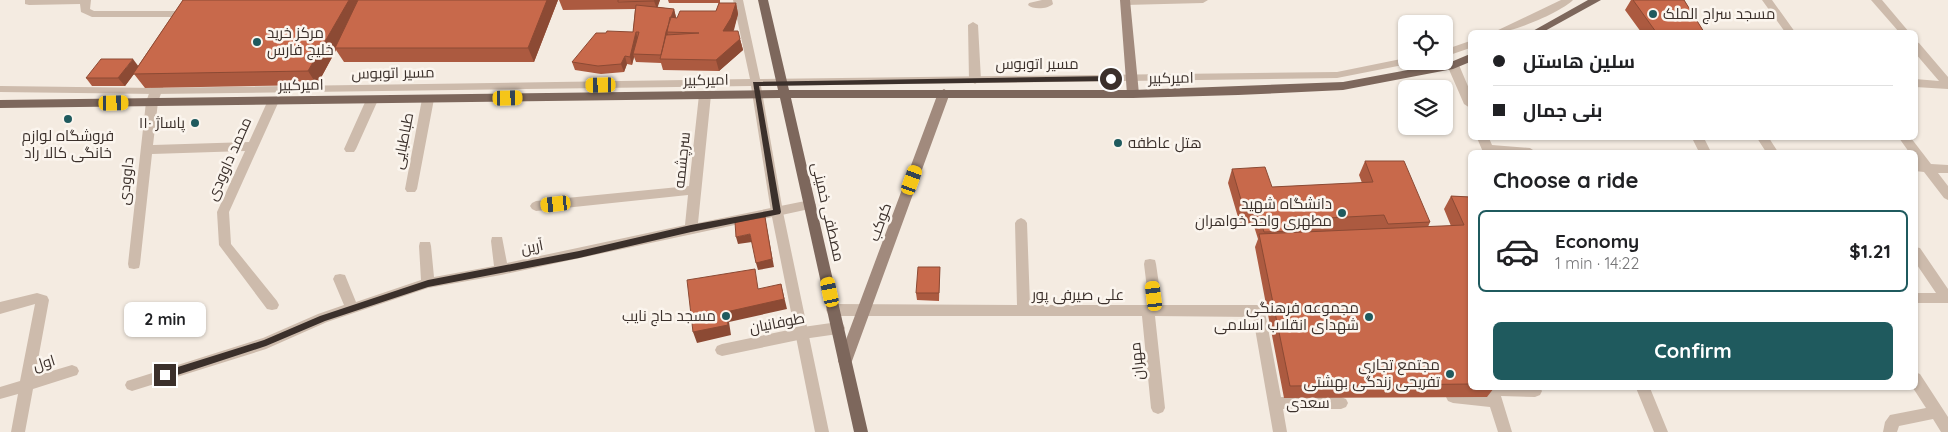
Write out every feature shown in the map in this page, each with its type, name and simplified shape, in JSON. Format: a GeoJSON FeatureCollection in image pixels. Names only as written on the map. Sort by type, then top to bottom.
{"type":"FeatureCollection","features":[{"type":"Feature","properties":{"kind":"main road","name":"مصطفی خمینی"},"geometry":{"type":"LineString","coordinates":[[763,0],[861,432]]}},
{"type":"Feature","properties":{"kind":"main road"},"geometry":{"type":"LineString","coordinates":[[1540,30],[1596,0]]}},
{"type":"Feature","properties":{"kind":"main road"},"geometry":{"type":"LineString","coordinates":[[1125,1],[1133,94]]}},
{"type":"Feature","properties":{"kind":"main road","name":"امیرکبیر"},"geometry":{"type":"LineString","coordinates":[[1453,65],[1468,59]]}},
{"type":"Feature","properties":{"kind":"main road","name":"امیرکبیر"},"geometry":{"type":"LineString","coordinates":[[0,104],[154,97],[273,101],[705,95],[756,89],[944,94],[1133,94],[1343,86],[1427,70]]}},
{"type":"Feature","properties":{"kind":"main road","name":"کوکب"},"geometry":{"type":"LineString","coordinates":[[845,361],[944,94]]}},
{"type":"Feature","properties":{"kind":"street"},"geometry":{"type":"LineString","coordinates":[[29,2],[86,0],[85,10],[92,14],[185,15]]}},
{"type":"Feature","properties":{"kind":"street"},"geometry":{"type":"LineString","coordinates":[[1033,5],[1048,4],[1047,0]]}},
{"type":"Feature","properties":{"kind":"street"},"geometry":{"type":"LineString","coordinates":[[1125,1],[1203,0]]}},
{"type":"Feature","properties":{"kind":"street"},"geometry":{"type":"LineString","coordinates":[[1767,0],[1789,30]]}},
{"type":"Feature","properties":{"kind":"street"},"geometry":{"type":"LineString","coordinates":[[1876,0],[1902,30]]}},
{"type":"Feature","properties":{"kind":"street"},"geometry":{"type":"LineString","coordinates":[[973,25],[975,80]]}},
{"type":"Feature","properties":{"kind":"street"},"geometry":{"type":"LineString","coordinates":[[1918,50],[1948,85]]}},
{"type":"Feature","properties":{"kind":"street","name":"داوودی"},"geometry":{"type":"LineString","coordinates":[[134,264],[146,150],[154,97],[168,57]]}},
{"type":"Feature","properties":{"kind":"street"},"geometry":{"type":"LineString","coordinates":[[1453,65],[1468,99]]}},
{"type":"Feature","properties":{"kind":"street"},"geometry":{"type":"LineString","coordinates":[[1918,83],[1948,85]]}},
{"type":"Feature","properties":{"kind":"street","name":"سرچشمه"},"geometry":{"type":"LineString","coordinates":[[691,228],[705,95]]}},
{"type":"Feature","properties":{"kind":"street","name":"طباطبایی"},"geometry":{"type":"LineString","coordinates":[[411,189],[428,99]]}},
{"type":"Feature","properties":{"kind":"street"},"geometry":{"type":"LineString","coordinates":[[350,149],[372,100]]}},
{"type":"Feature","properties":{"kind":"street","name":"محمد داوودی"},"geometry":{"type":"LineString","coordinates":[[272,305],[225,245],[223,212],[251,146],[273,101]]}},
{"type":"Feature","properties":{"kind":"street"},"geometry":{"type":"LineString","coordinates":[[1907,140],[1914,150]]}},
{"type":"Feature","properties":{"kind":"street"},"geometry":{"type":"LineString","coordinates":[[146,150],[251,146]]}},
{"type":"Feature","properties":{"kind":"street"},"geometry":{"type":"LineString","coordinates":[[1918,155],[1948,195]]}},
{"type":"Feature","properties":{"kind":"street"},"geometry":{"type":"LineString","coordinates":[[1918,167],[1948,169]]}},
{"type":"Feature","properties":{"kind":"street"},"geometry":{"type":"LineString","coordinates":[[536,206],[695,190]]}},
{"type":"Feature","properties":{"kind":"street","name":"آرین"},"geometry":{"type":"LineString","coordinates":[[132,385],[266,343],[323,318],[428,284],[612,248],[691,228],[810,205]]}},
{"type":"Feature","properties":{"kind":"street"},"geometry":{"type":"LineString","coordinates":[[1021,223],[1024,311]]}},
{"type":"Feature","properties":{"kind":"street"},"geometry":{"type":"LineString","coordinates":[[497,241],[501,270]]}},
{"type":"Feature","properties":{"kind":"street"},"geometry":{"type":"LineString","coordinates":[[425,246],[428,284]]}},
{"type":"Feature","properties":{"kind":"street"},"geometry":{"type":"LineString","coordinates":[[1918,256],[1947,298]]}},
{"type":"Feature","properties":{"kind":"street","name":"مهران"},"geometry":{"type":"LineString","coordinates":[[1150,264],[1158,408]]}},
{"type":"Feature","properties":{"kind":"street"},"geometry":{"type":"LineString","coordinates":[[340,279],[352,309]]}},
{"type":"Feature","properties":{"kind":"street"},"geometry":{"type":"LineString","coordinates":[[0,308],[37,298],[42,300],[25,385],[18,432]]}},
{"type":"Feature","properties":{"kind":"street"},"geometry":{"type":"LineString","coordinates":[[1918,298],[1947,298]]}},
{"type":"Feature","properties":{"kind":"street","name":"علی صیرفی پور"},"geometry":{"type":"LineString","coordinates":[[834,310],[1259,311],[1280,432]]}},
{"type":"Feature","properties":{"kind":"street","name":"طوفانیان"},"geometry":{"type":"LineString","coordinates":[[722,350],[803,333],[838,328]]}},
{"type":"Feature","properties":{"kind":"street","name":"اول"},"geometry":{"type":"LineString","coordinates":[[0,393],[72,371]]}},
{"type":"Feature","properties":{"kind":"street"},"geometry":{"type":"LineString","coordinates":[[1918,385],[1948,430]]}},
{"type":"Feature","properties":{"kind":"street"},"geometry":{"type":"LineString","coordinates":[[1644,390],[1661,432]]}},
{"type":"Feature","properties":{"kind":"street"},"geometry":{"type":"LineString","coordinates":[[1453,397],[1535,391]]}},
{"type":"Feature","properties":{"kind":"street"},"geometry":{"type":"LineString","coordinates":[[1493,393],[1505,432]]}},
{"type":"Feature","properties":{"kind":"street","name":"سعدی"},"geometry":{"type":"LineString","coordinates":[[1275,403],[1341,403]]}},
{"type":"Feature","properties":{"kind":"street"},"geometry":{"type":"LineString","coordinates":[[1890,432],[1890,426],[1895,420],[1936,412]]}},
{"type":"Feature","properties":{"kind":"lane"},"geometry":{"type":"LineString","coordinates":[[738,0],[756,89],[777,212],[822,432]]}},
{"type":"Feature","properties":{"kind":"lane"},"geometry":{"type":"LineString","coordinates":[[1504,30],[1530,20],[1568,0]]}},
{"type":"Feature","properties":{"kind":"lane"},"geometry":{"type":"LineString","coordinates":[[1453,51],[1468,45]]}},
{"type":"Feature","properties":{"kind":"lane","name":"مسیر اتوبوس"},"geometry":{"type":"LineString","coordinates":[[784,89],[975,80],[1337,75],[1398,63]]}},
{"type":"Feature","properties":{"kind":"lane","name":"مسیر اتوبوس"},"geometry":{"type":"LineString","coordinates":[[0,89],[154,97],[756,89]]}},
{"type":"Feature","properties":{"kind":"building","name":"مرکز خرید خلیج فارس"},"geometry":{"type":"Polygon","coordinates":[[[183,0],[349,0],[308,71],[133,74],[183,0]]]}},
{"type":"Feature","properties":{"kind":"building"},"geometry":{"type":"Polygon","coordinates":[[[358,0],[547,0],[528,48],[335,48],[358,0]]]}},
{"type":"Feature","properties":{"kind":"building"},"geometry":{"type":"Polygon","coordinates":[[[618,0],[655,0],[618,2],[618,0]]]}},
{"type":"Feature","properties":{"kind":"building","name":"مسجد سراج الملک"},"geometry":{"type":"Polygon","coordinates":[[[1633,0],[1684,0],[1703,30],[1655,30],[1633,0]]]}},
{"type":"Feature","properties":{"kind":"building"},"geometry":{"type":"Polygon","coordinates":[[[719,3],[736,3],[731,18],[723,31],[738,31],[740,39],[716,60],[660,59],[666,35],[699,33],[667,32],[670,17],[677,18],[680,11],[716,11],[719,3]]]}},
{"type":"Feature","properties":{"kind":"building"},"geometry":{"type":"Polygon","coordinates":[[[636,5],[674,9],[661,55],[633,54],[639,32],[636,32],[630,57],[625,56],[621,64],[598,66],[572,62],[596,33],[606,33],[607,31],[633,32],[636,5]]]}},
{"type":"Feature","properties":{"kind":"building"},"geometry":{"type":"Polygon","coordinates":[[[101,59],[133,59],[118,78],[86,78],[101,59]]]}},
{"type":"Feature","properties":{"kind":"building"},"geometry":{"type":"Polygon","coordinates":[[[1365,161],[1404,161],[1430,222],[1388,224],[1384,215],[1292,220],[1296,231],[1264,232],[1257,209],[1244,210],[1232,169],[1265,167],[1272,187],[1373,182],[1365,161]]]}},
{"type":"Feature","properties":{"kind":"building","name":"مجموعه فرهنگی شهدای انقلاب اسلامی"},"geometry":{"type":"Polygon","coordinates":[[[1451,196],[1468,197],[1468,384],[1290,386],[1259,234],[1464,225],[1451,196]]]}},
{"type":"Feature","properties":{"kind":"building"},"geometry":{"type":"Polygon","coordinates":[[[765,217],[772,259],[756,263],[750,234],[736,237],[735,222],[765,217]]]}},
{"type":"Feature","properties":{"kind":"building"},"geometry":{"type":"Polygon","coordinates":[[[918,267],[940,267],[939,293],[916,293],[918,267]]]}},
{"type":"Feature","properties":{"kind":"building","name":"مسجد حاج نایب"},"geometry":{"type":"Polygon","coordinates":[[[755,269],[758,289],[781,284],[784,299],[726,312],[728,325],[693,332],[687,280],[755,269]]]}},
{"type":"Feature","properties":{"kind":"place","name":"مسجد سراج الملک"},"geometry":{"type":"Point","coordinates":[1653,14]}},
{"type":"Feature","properties":{"kind":"place","name":"مرکز خرید خلیج فارس"},"geometry":{"type":"Point","coordinates":[257,42]}},
{"type":"Feature","properties":{"kind":"place","name":"فروشگاه لوازم خانگی کالا راد"},"geometry":{"type":"Point","coordinates":[68,119]}},
{"type":"Feature","properties":{"kind":"place","name":"پاساژ ۱۱۰"},"geometry":{"type":"Point","coordinates":[195,123]}},
{"type":"Feature","properties":{"kind":"place","name":"هتل عاطفه"},"geometry":{"type":"Point","coordinates":[1118,143]}},
{"type":"Feature","properties":{"kind":"place","name":"دانشگاه شهید مطهری واحد خواهران"},"geometry":{"type":"Point","coordinates":[1342,213]}},
{"type":"Feature","properties":{"kind":"place","name":"مسجد حاج نایب"},"geometry":{"type":"Point","coordinates":[726,316]}},
{"type":"Feature","properties":{"kind":"place","name":"مجموعه فرهنگی شهدای انقلاب اسلامی"},"geometry":{"type":"Point","coordinates":[1369,317]}},
{"type":"Feature","properties":{"kind":"place","name":"مجتمع تجاری تفریحی زندگی بهشتی"},"geometry":{"type":"Point","coordinates":[1450,374]}},
{"type":"Feature","properties":{"kind":"route"},"geometry":{"type":"LineString","coordinates":[[165,375],[266,343],[323,318],[428,284],[612,248],[691,228],[777,212],[755,84],[1111,79]]}}]}
